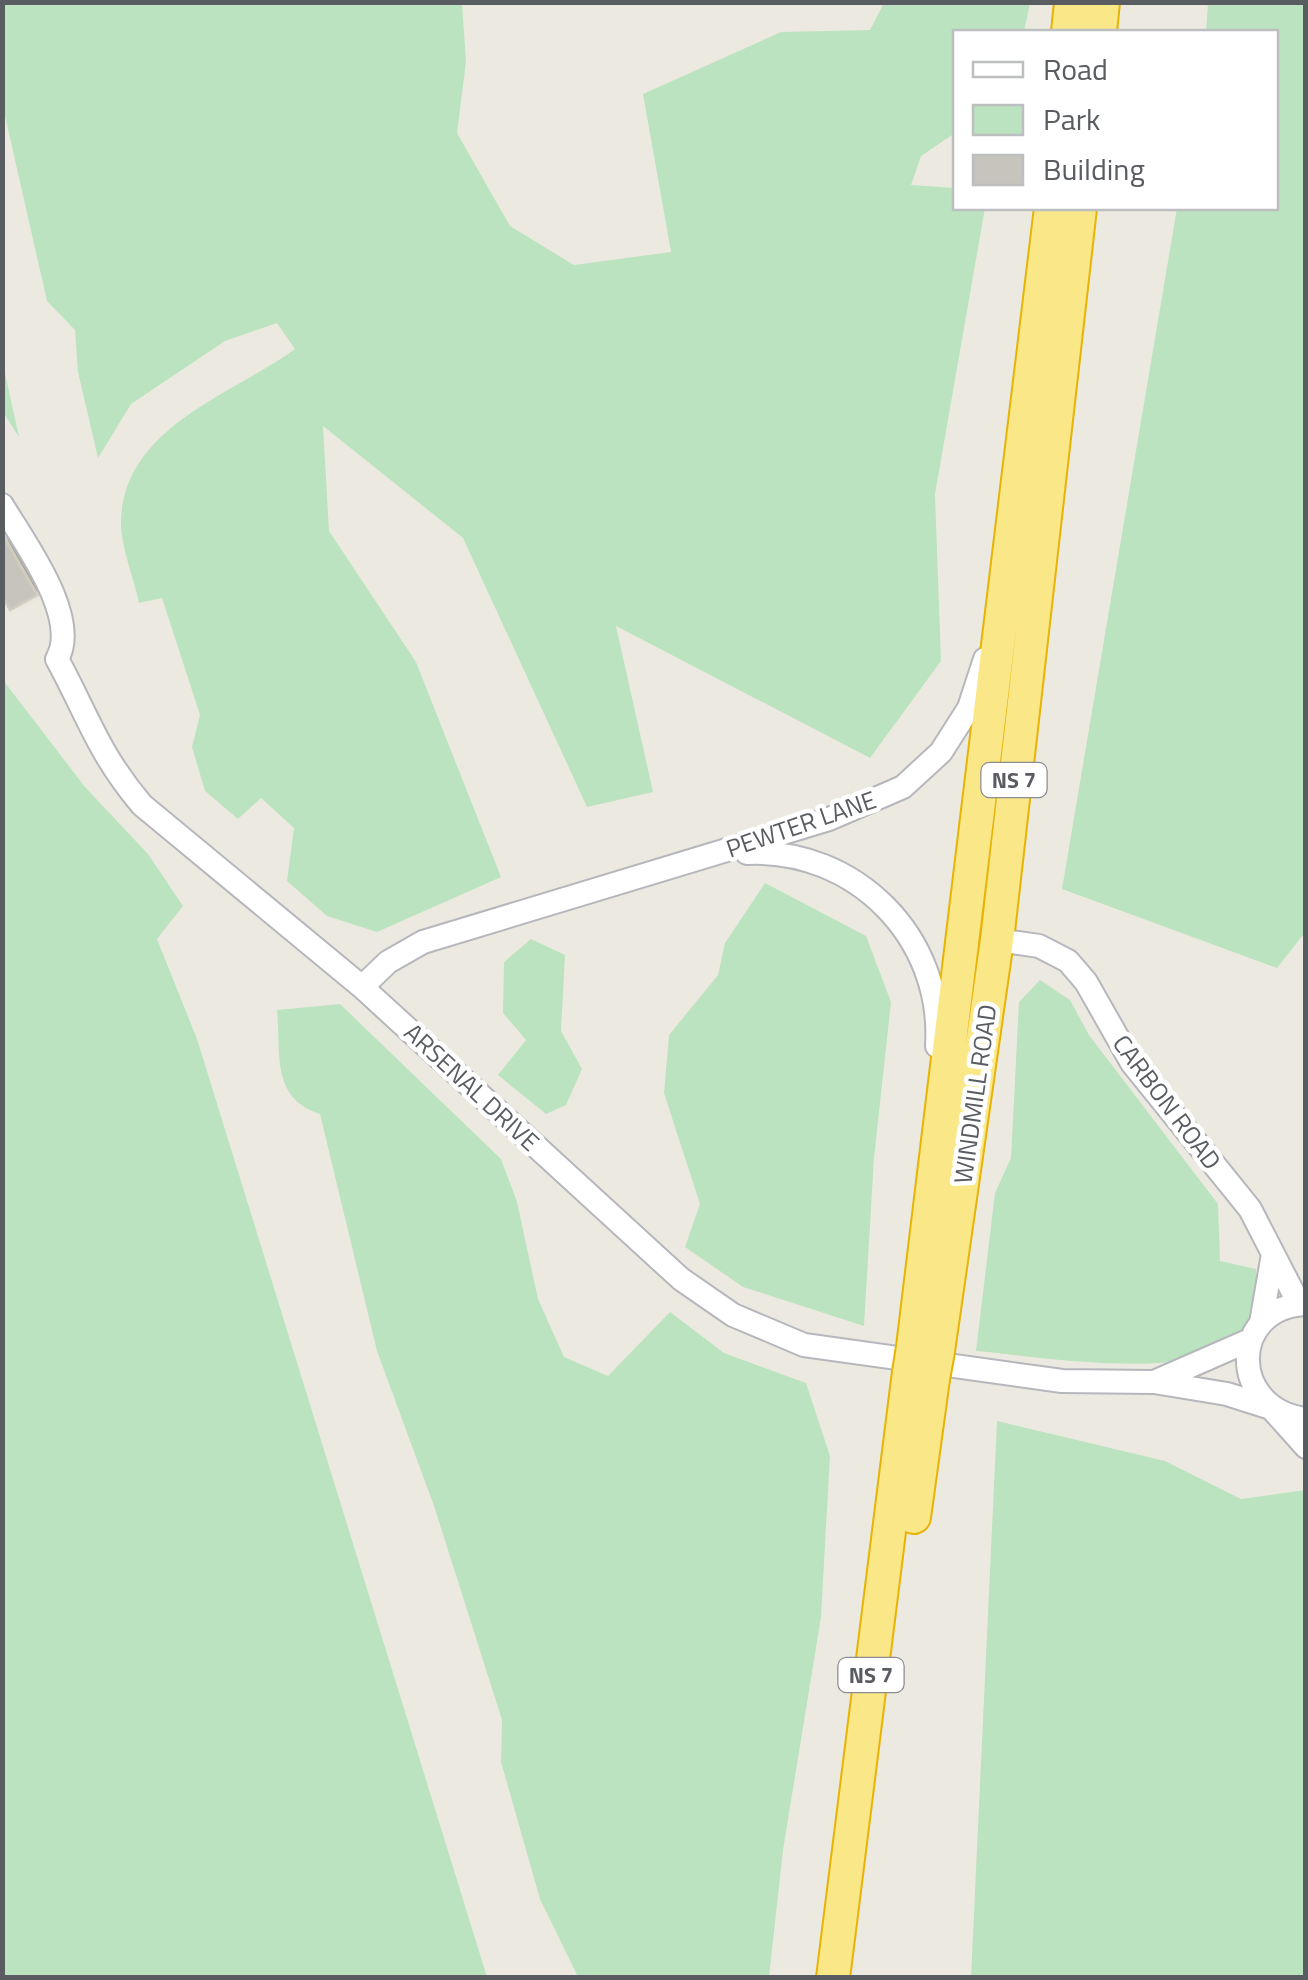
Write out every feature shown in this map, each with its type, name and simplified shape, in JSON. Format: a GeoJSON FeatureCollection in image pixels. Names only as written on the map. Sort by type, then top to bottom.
{"type":"FeatureCollection","features":[{"type":"Feature","properties":{"kind":"highway"},"geometry":{"type":"LineString","coordinates":[[1068,30],[1071,2]]}},
{"type":"Feature","properties":{"kind":"highway"},"geometry":{"type":"LineString","coordinates":[[1100,30],[1103,2]]}},
{"type":"Feature","properties":{"kind":"highway","name":"WINDMILL ROAD"},"geometry":{"type":"LineString","coordinates":[[854,1978],[923,1362],[930,1186],[1051,210]]}},
{"type":"Feature","properties":{"kind":"highway","name":"WINDMILL ROAD"},"geometry":{"type":"LineString","coordinates":[[833,1978],[923,1362],[997,940],[1080,210]]}},
{"type":"Feature","properties":{"kind":"lane","name":"PEWTER LANE"},"geometry":{"type":"LineString","coordinates":[[362,987],[388,962],[424,942],[867,804],[904,787],[940,752],[969,708],[981,671],[1009,502],[1019,468]]}},
{"type":"Feature","properties":{"kind":"lane","name":"ARSENAL DRIVE"},"geometry":{"type":"LineString","coordinates":[[2,505],[64,623],[64,646],[57,659],[112,770],[142,806],[362,987],[681,1279],[733,1315],[804,1346],[1062,1381],[1154,1382],[1227,1394],[1306,1419]]}},
{"type":"Feature","properties":{"kind":"lane","name":"PEWTER LANE"},"geometry":{"type":"LineString","coordinates":[[650,872],[741,853],[772,852],[847,876],[900,920],[924,958],[936,991],[938,1039],[930,1186]]}},
{"type":"Feature","properties":{"kind":"lane","name":"CARBON ROAD"},"geometry":{"type":"LineString","coordinates":[[997,940],[1039,946],[1068,961],[1086,982],[1132,1063],[1250,1209],[1302,1304]]}},
{"type":"Feature","properties":{"kind":"lane"},"geometry":{"type":"LineString","coordinates":[[1273,1254],[1249,1376],[1306,1447]]}},
{"type":"Feature","properties":{"kind":"lane","name":"ARSENAL DRIVE"},"geometry":{"type":"LineString","coordinates":[[1154,1382],[1256,1332],[1276,1312],[1302,1304]]}},
{"type":"Feature","properties":{"kind":"green space"},"geometry":{"type":"Polygon","coordinates":[[[2,3],[462,3],[466,62],[457,133],[510,226],[574,265],[671,252],[643,94],[781,32],[870,30],[884,3],[1030,3],[1024,30],[953,30],[953,134],[921,156],[911,185],[953,188],[953,210],[985,210],[935,494],[941,661],[870,758],[616,626],[653,792],[587,807],[463,538],[323,426],[329,531],[416,662],[501,877],[377,932],[327,916],[287,881],[294,828],[261,798],[238,819],[205,791],[192,747],[200,715],[162,598],[139,603],[121,530],[127,488],[141,460],[161,437],[186,416],[295,349],[277,323],[225,341],[131,404],[98,458],[78,372],[75,330],[47,301],[3,107],[2,3]]]}},
{"type":"Feature","properties":{"kind":"green space"},"geometry":{"type":"Polygon","coordinates":[[[1208,3],[1305,3],[1306,931],[1277,968],[1062,889],[1177,210],[1278,210],[1278,30],[1206,30],[1208,3]]]}},
{"type":"Feature","properties":{"kind":"green space"},"geometry":{"type":"Polygon","coordinates":[[[3,364],[19,437],[3,412],[3,364]]]}},
{"type":"Feature","properties":{"kind":"green space"},"geometry":{"type":"Polygon","coordinates":[[[3,680],[85,787],[148,854],[183,906],[157,939],[197,1039],[487,1977],[3,1977],[3,680]]]}},
{"type":"Feature","properties":{"kind":"green space"},"geometry":{"type":"Polygon","coordinates":[[[765,883],[866,936],[891,1002],[874,1158],[864,1326],[743,1287],[685,1247],[700,1204],[664,1093],[669,1035],[718,975],[725,943],[765,883]]]}},
{"type":"Feature","properties":{"kind":"green space"},"geometry":{"type":"Polygon","coordinates":[[[531,939],[565,955],[561,1031],[582,1069],[566,1105],[546,1114],[498,1075],[526,1040],[503,1013],[504,962],[531,939]]]}},
{"type":"Feature","properties":{"kind":"green space"},"geometry":{"type":"Polygon","coordinates":[[[1040,980],[1070,1000],[1089,1035],[1218,1204],[1220,1261],[1256,1269],[1256,1315],[1250,1329],[1230,1347],[1200,1358],[1122,1364],[976,1351],[995,1193],[1011,1158],[1019,1002],[1040,980]]]}},
{"type":"Feature","properties":{"kind":"green space"},"geometry":{"type":"Polygon","coordinates":[[[340,1004],[501,1159],[517,1202],[538,1299],[564,1357],[608,1376],[670,1312],[724,1353],[806,1383],[830,1456],[821,1617],[783,1850],[769,1977],[578,1977],[540,1899],[501,1762],[502,1720],[434,1506],[377,1351],[320,1114],[293,1097],[282,1073],[277,1010],[340,1004]]]}},
{"type":"Feature","properties":{"kind":"green space"},"geometry":{"type":"Polygon","coordinates":[[[997,1421],[1165,1461],[1241,1499],[1305,1490],[1305,1977],[971,1977],[997,1421]]]}},
{"type":"Feature","properties":{"kind":"building"},"geometry":{"type":"Polygon","coordinates":[[[2,534],[37,595],[10,610],[2,596],[2,534]]]}}]}
